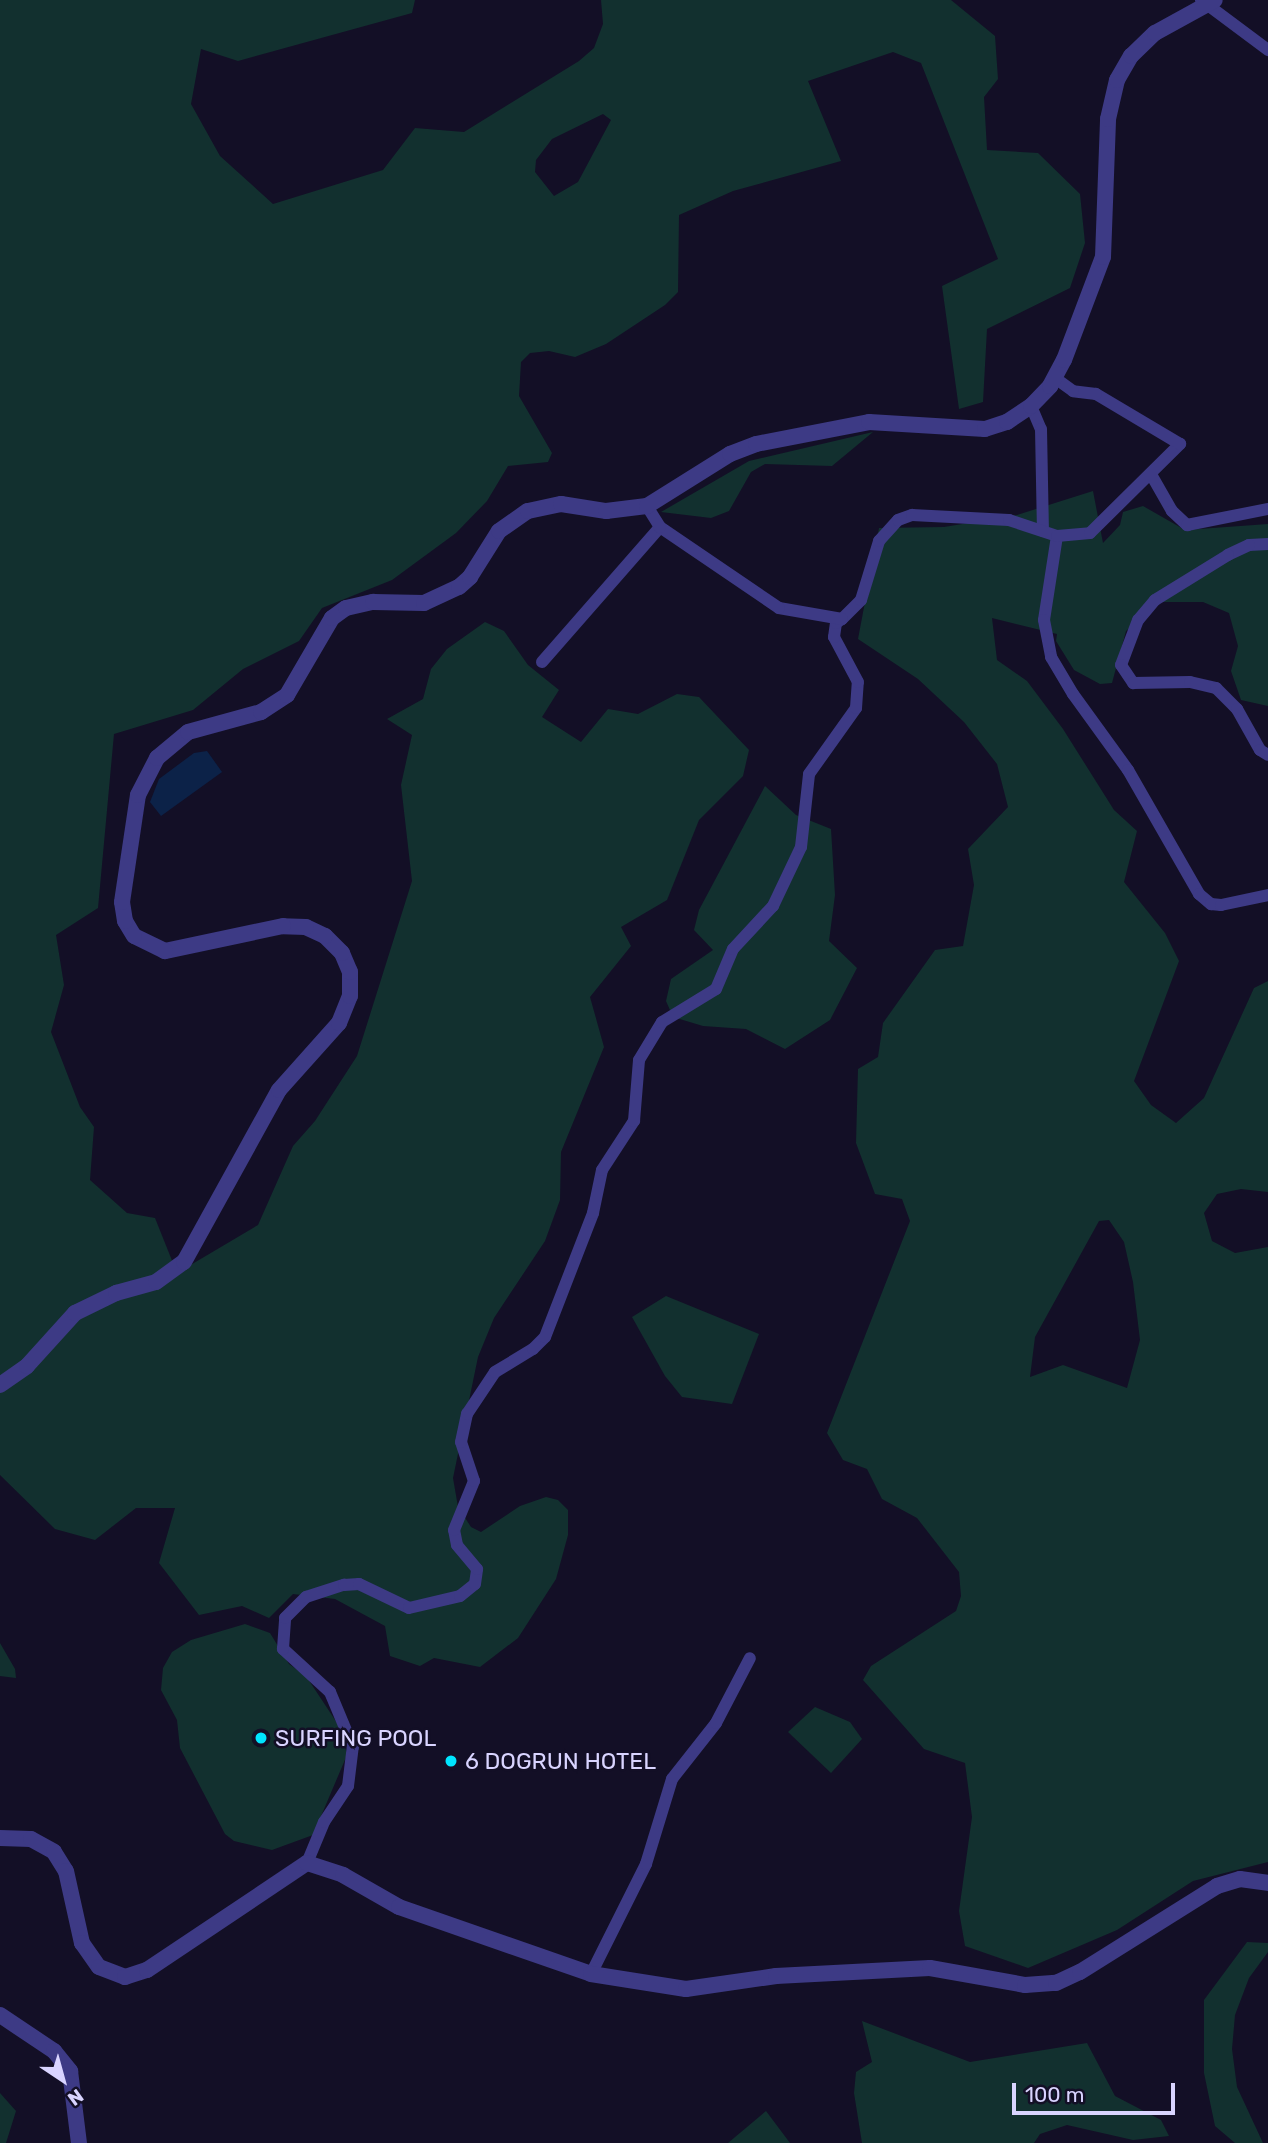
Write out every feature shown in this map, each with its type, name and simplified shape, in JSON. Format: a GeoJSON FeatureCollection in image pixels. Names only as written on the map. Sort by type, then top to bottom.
{"type":"FeatureCollection","features":[{"type":"Feature","properties":{"kind":"street"},"geometry":{"type":"LineString","coordinates":[[0,1385],[27,1366],[75,1313],[116,1293],[156,1282],[184,1262],[279,1090],[339,1023],[350,996],[351,972],[342,953],[325,936],[306,927],[283,926],[165,951],[134,936],[125,921],[122,902],[138,795],[157,758],[188,732],[261,712],[281,699],[297,681],[332,618],[346,608],[373,602],[425,603],[459,587],[499,531],[528,511],[561,504],[606,511],[647,506],[722,459],[756,444],[869,422],[985,429],[1007,422],[1031,406],[1055,378],[1102,257],[1108,119],[1118,80],[1142,44],[1207,2],[1268,50]]}},
{"type":"Feature","properties":{"kind":"street"},"geometry":{"type":"LineString","coordinates":[[0,1838],[31,1839],[54,1852],[66,1871],[82,1943],[99,1967],[125,1977],[148,1970],[307,1863],[324,1822],[348,1786],[353,1747],[330,1692],[283,1649],[285,1618],[306,1597],[344,1585],[359,1584],[410,1608],[460,1596],[475,1584],[477,1569],[457,1545],[454,1530],[474,1481],[461,1442],[467,1414],[495,1372],[533,1349],[545,1337],[593,1213],[602,1170],[634,1121],[636,1066],[653,1034],[676,1011],[716,989],[733,949],[763,921],[784,886],[801,847],[809,774],[852,718],[858,699],[858,682],[834,637],[836,623],[861,600],[879,541],[898,520],[912,516],[1009,520],[1056,536],[1090,533],[1152,476],[1180,444],[1096,394],[1073,391],[1055,378]]}},
{"type":"Feature","properties":{"kind":"street"},"geometry":{"type":"LineString","coordinates":[[1031,406],[1041,429],[1043,531]]}},
{"type":"Feature","properties":{"kind":"street"},"geometry":{"type":"LineString","coordinates":[[1152,476],[1172,511],[1187,525],[1268,509]]}},
{"type":"Feature","properties":{"kind":"street"},"geometry":{"type":"LineString","coordinates":[[647,506],[660,527],[779,608],[842,619]]}},
{"type":"Feature","properties":{"kind":"street"},"geometry":{"type":"LineString","coordinates":[[542,662],[660,527]]}},
{"type":"Feature","properties":{"kind":"street"},"geometry":{"type":"LineString","coordinates":[[1056,536],[1044,620],[1051,657],[1073,694],[1128,770],[1199,894],[1211,904],[1221,905],[1268,895]]}},
{"type":"Feature","properties":{"kind":"street"},"geometry":{"type":"LineString","coordinates":[[1268,544],[1249,545],[1228,555],[1155,600],[1138,620],[1121,665],[1133,682],[1203,683],[1216,688],[1237,709],[1260,750],[1268,755]]}},
{"type":"Feature","properties":{"kind":"street"},"geometry":{"type":"LineString","coordinates":[[591,1975],[646,1864],[672,1779],[716,1723],[750,1658]]}},
{"type":"Feature","properties":{"kind":"street"},"geometry":{"type":"LineString","coordinates":[[307,1863],[343,1875],[399,1907],[591,1975],[699,1989],[776,1976],[930,1968],[1044,1985],[1068,1979],[1228,1881],[1254,1878],[1268,1883]]}},
{"type":"Feature","properties":{"kind":"street"},"geometry":{"type":"LineString","coordinates":[[0,2015],[54,2051],[70,2071],[76,2091],[79,2143]]}},
{"type":"Feature","properties":{"kind":"green space"},"geometry":{"type":"Polygon","coordinates":[[[0,0],[415,0],[412,13],[238,61],[201,49],[191,104],[220,156],[273,204],[383,170],[415,128],[464,132],[579,61],[594,48],[603,24],[601,0],[951,0],[995,36],[998,79],[984,97],[987,150],[1038,153],[1080,194],[1085,243],[1070,288],[987,329],[983,402],[959,409],[942,286],[998,259],[921,63],[893,52],[808,81],[841,161],[733,191],[679,215],[678,292],[665,305],[606,344],[575,357],[549,351],[530,353],[521,362],[519,396],[552,453],[548,462],[508,466],[487,501],[456,533],[392,580],[322,608],[299,641],[243,669],[193,710],[114,734],[98,908],[56,935],[64,985],[51,1032],[80,1107],[94,1127],[90,1180],[127,1213],[155,1218],[177,1273],[258,1225],[293,1146],[315,1121],[357,1056],[412,881],[401,785],[412,735],[387,719],[423,699],[431,669],[447,649],[485,622],[504,631],[528,665],[559,690],[542,717],[581,742],[608,709],[638,714],[677,694],[699,697],[749,750],[743,776],[699,820],[667,900],[621,927],[631,946],[590,997],[604,1047],[561,1152],[560,1200],[545,1241],[494,1318],[478,1357],[453,1478],[458,1507],[471,1527],[481,1532],[520,1506],[546,1497],[558,1500],[568,1510],[568,1535],[556,1579],[518,1638],[480,1667],[434,1658],[420,1666],[390,1656],[385,1626],[335,1599],[293,1594],[269,1618],[242,1606],[199,1615],[159,1563],[175,1508],[136,1508],[95,1540],[55,1529],[0,1475],[0,0]],[[603,114],[552,139],[536,160],[535,172],[554,196],[578,182],[611,120],[603,114]]]}},
{"type":"Feature","properties":{"kind":"green space"},"geometry":{"type":"Polygon","coordinates":[[[873,432],[832,466],[765,464],[751,472],[729,511],[711,518],[661,512],[749,461],[873,432]]]}},
{"type":"Feature","properties":{"kind":"green space"},"geometry":{"type":"Polygon","coordinates":[[[1093,491],[1103,543],[1120,525],[1123,512],[1143,506],[1185,530],[1268,524],[1268,706],[1241,700],[1231,671],[1238,646],[1229,613],[1203,602],[1160,602],[1126,631],[1112,683],[1100,684],[1074,670],[1056,641],[1057,634],[992,618],[997,660],[1027,681],[1063,729],[1114,810],[1137,831],[1124,882],[1165,933],[1179,961],[1134,1081],[1151,1105],[1176,1123],[1204,1098],[1254,988],[1268,981],[1268,1192],[1241,1189],[1217,1194],[1204,1213],[1212,1241],[1235,1253],[1268,1247],[1268,1862],[1193,1881],[1117,1930],[1028,1968],[965,1946],[959,1911],[972,1817],[965,1763],[924,1749],[863,1680],[871,1666],[956,1611],[961,1596],[959,1572],[917,1518],[882,1499],[867,1469],[843,1460],[827,1433],[910,1221],[902,1199],[875,1194],[856,1143],[858,1069],[878,1057],[883,1023],[935,950],[963,946],[974,885],[968,849],[1008,807],[997,764],[964,722],[918,679],[858,639],[879,528],[944,527],[1017,515],[1093,491]],[[1109,1220],[1099,1221],[1035,1337],[1030,1377],[1063,1365],[1127,1388],[1140,1340],[1133,1282],[1124,1242],[1109,1220]]]}},
{"type":"Feature","properties":{"kind":"green space"},"geometry":{"type":"Polygon","coordinates":[[[765,786],[796,815],[831,829],[835,895],[829,941],[857,968],[830,1020],[785,1049],[746,1029],[703,1026],[673,1017],[666,1001],[671,979],[713,950],[694,930],[699,910],[765,786]]]}},
{"type":"Feature","properties":{"kind":"green space"},"geometry":{"type":"Polygon","coordinates":[[[666,1296],[759,1334],[732,1404],[682,1397],[665,1376],[632,1317],[666,1296]]]}},
{"type":"Feature","properties":{"kind":"green space","name":"SURFING POOL"},"geometry":{"type":"Polygon","coordinates":[[[245,1624],[270,1633],[289,1664],[306,1676],[341,1729],[347,1755],[313,1835],[272,1850],[234,1841],[225,1834],[180,1748],[177,1720],[161,1690],[163,1668],[172,1652],[191,1640],[245,1624]]]}},
{"type":"Feature","properties":{"kind":"green space"},"geometry":{"type":"Polygon","coordinates":[[[0,1643],[15,1669],[16,1678],[0,1676],[0,1643]]]}},
{"type":"Feature","properties":{"kind":"green space"},"geometry":{"type":"Polygon","coordinates":[[[815,1707],[850,1722],[862,1739],[831,1773],[788,1732],[815,1707]]]}},
{"type":"Feature","properties":{"kind":"green space"},"geometry":{"type":"Polygon","coordinates":[[[1247,1942],[1268,1943],[1268,1952],[1249,1978],[1235,2015],[1232,2049],[1237,2087],[1263,2143],[1235,2143],[1215,2126],[1204,2073],[1204,2000],[1247,1942]]]}},
{"type":"Feature","properties":{"kind":"green space"},"geometry":{"type":"Polygon","coordinates":[[[862,2021],[970,2062],[1087,2043],[1115,2096],[1161,2120],[1169,2136],[1133,2140],[1067,2125],[1040,2134],[1034,2143],[862,2143],[854,2093],[856,2072],[872,2062],[862,2021]]]}},
{"type":"Feature","properties":{"kind":"green space"},"geometry":{"type":"Polygon","coordinates":[[[0,2093],[16,2111],[6,2143],[0,2143],[0,2093]]]}},
{"type":"Feature","properties":{"kind":"green space"},"geometry":{"type":"Polygon","coordinates":[[[766,2111],[790,2143],[728,2143],[766,2111]]]}},
{"type":"Feature","properties":{"kind":"water"},"geometry":{"type":"Polygon","coordinates":[[[207,751],[222,772],[161,816],[150,802],[159,779],[194,753],[207,751]]]}},
{"type":"Feature","properties":{"kind":"place","name":"SURFING POOL"},"geometry":{"type":"Point","coordinates":[261,1738]}},
{"type":"Feature","properties":{"kind":"place","name":"6 DOGRUN HOTEL"},"geometry":{"type":"Point","coordinates":[451,1761]}}]}
